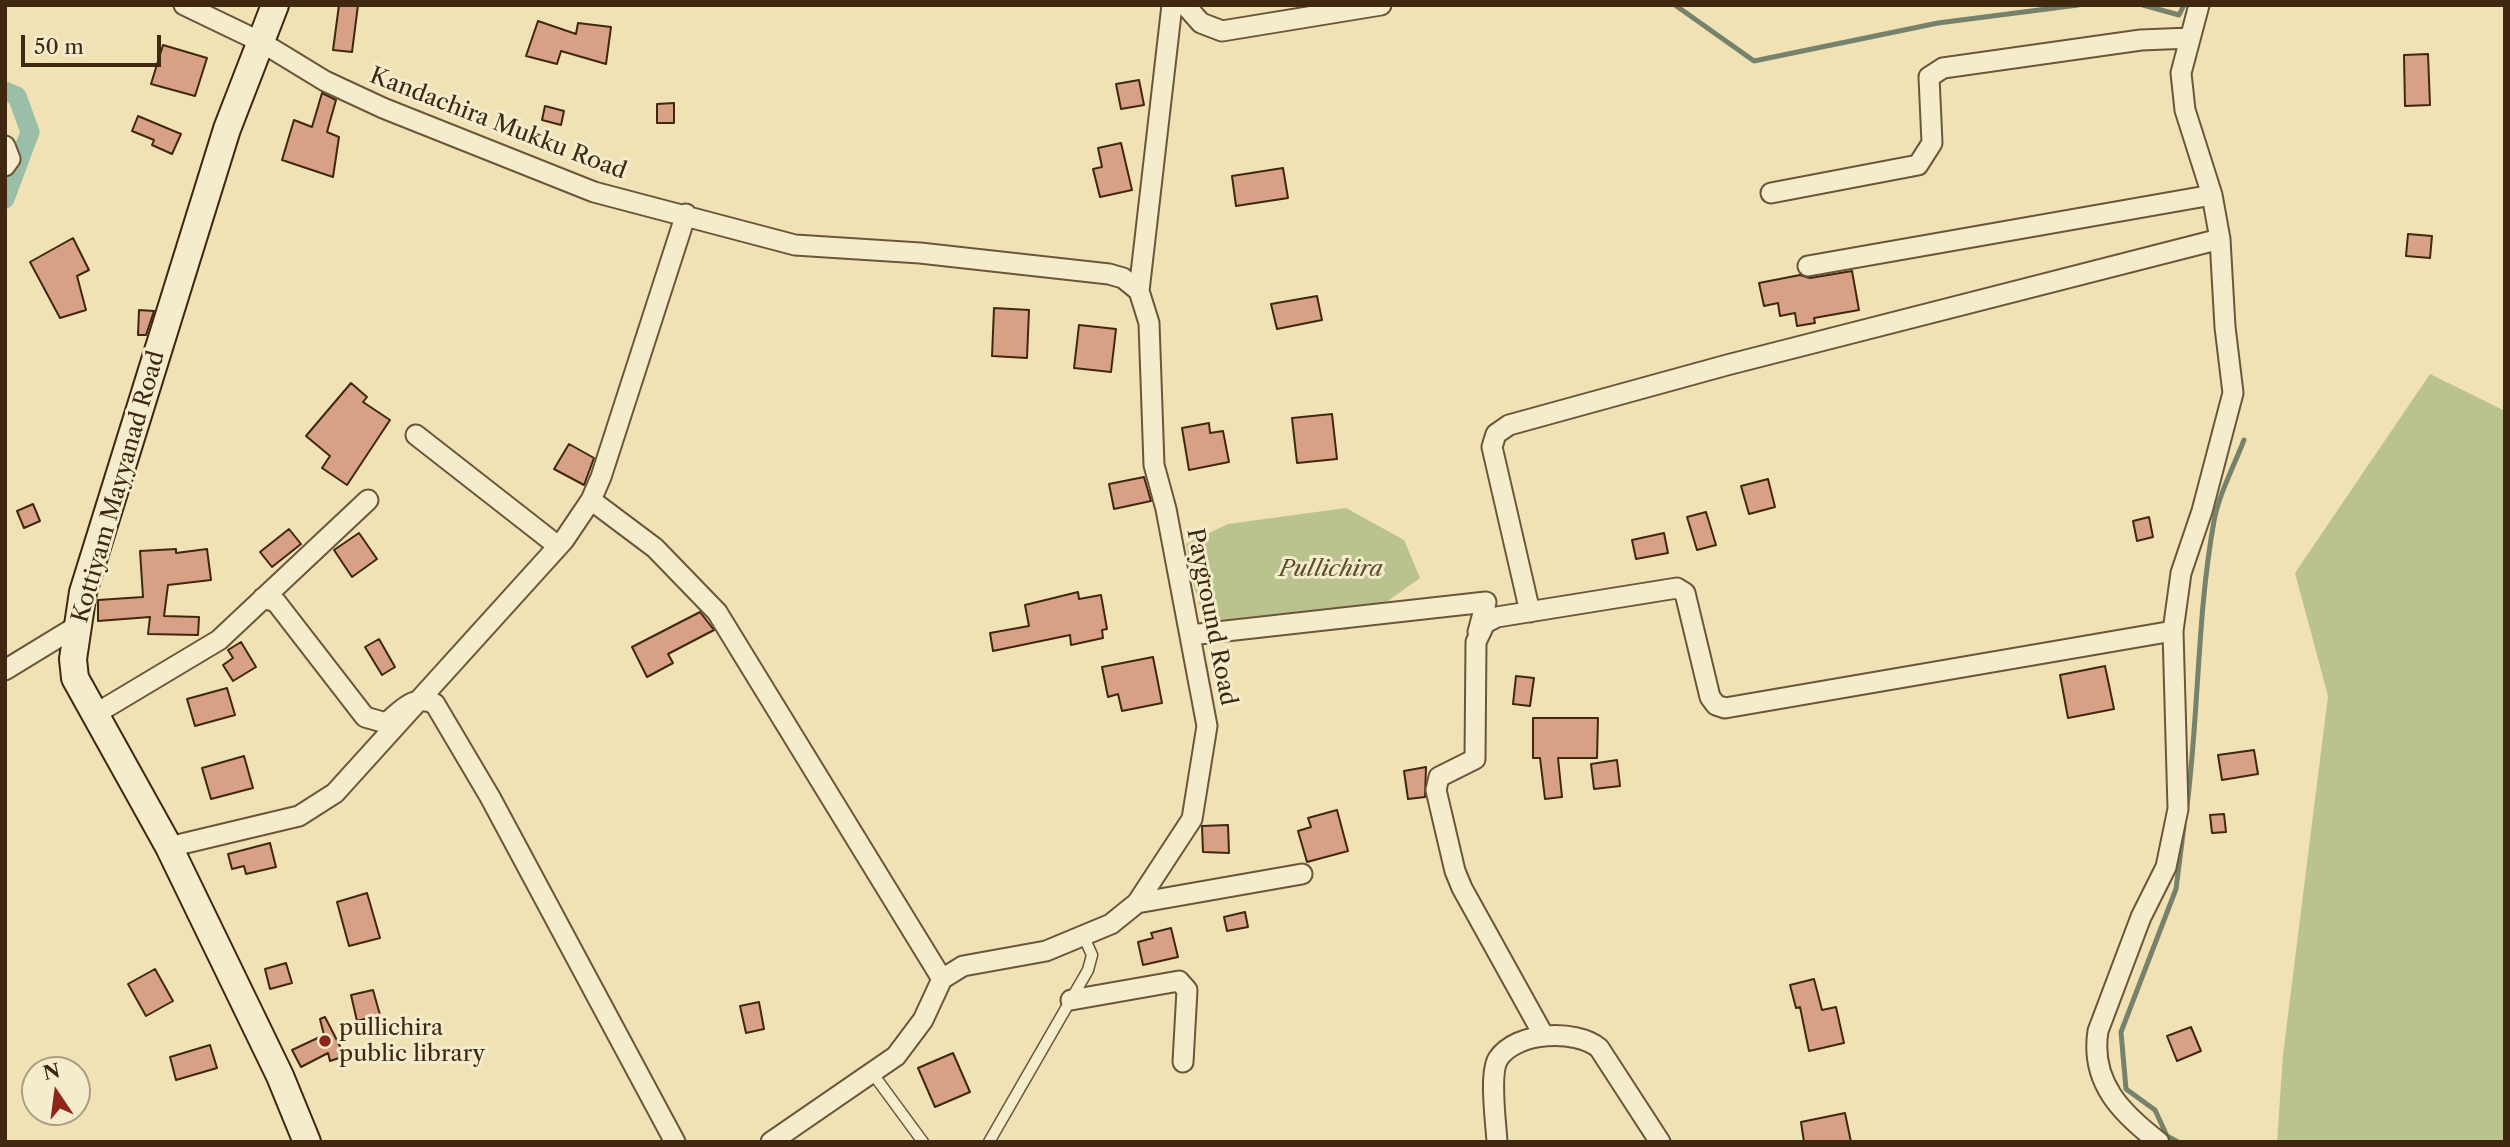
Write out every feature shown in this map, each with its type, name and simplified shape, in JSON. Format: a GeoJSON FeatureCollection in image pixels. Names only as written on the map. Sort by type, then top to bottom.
{"type":"FeatureCollection","features":[{"type":"Feature","properties":{"kind":"main road","name":"Kottiyam Mayyanad Road"},"geometry":{"type":"LineString","coordinates":[[275,5],[223,142],[83,592],[77,626],[75,678],[97,713],[169,847],[280,1076],[307,1142]]}},
{"type":"Feature","properties":{"kind":"street","name":"Kandachira Mukku Road"},"geometry":{"type":"LineString","coordinates":[[184,5],[261,42],[325,81],[383,108],[594,192],[687,214],[795,246],[920,254],[1109,274],[1124,278],[1139,291]]}},
{"type":"Feature","properties":{"kind":"street"},"geometry":{"type":"LineString","coordinates":[[1139,291],[1172,5]]}},
{"type":"Feature","properties":{"kind":"street"},"geometry":{"type":"LineString","coordinates":[[1185,5],[1201,23],[1222,31],[1381,5]]}},
{"type":"Feature","properties":{"kind":"street"},"geometry":{"type":"LineString","coordinates":[[2158,1141],[2136,1124],[2104,1083],[2095,1050],[2098,1031],[2141,917],[2166,866],[2178,810],[2173,631],[2181,573],[2202,511],[2233,393],[2225,327],[2220,239],[2212,195],[2185,110],[2181,73],[2199,5]]}},
{"type":"Feature","properties":{"kind":"street"},"geometry":{"type":"LineString","coordinates":[[1771,193],[1918,165],[1932,143],[1929,77],[1942,68],[2141,40],[2190,38]]}},
{"type":"Feature","properties":{"kind":"street"},"geometry":{"type":"LineString","coordinates":[[5,146],[10,159],[5,166]]}},
{"type":"Feature","properties":{"kind":"street"},"geometry":{"type":"LineString","coordinates":[[1808,267],[2212,195]]}},
{"type":"Feature","properties":{"kind":"street"},"geometry":{"type":"LineString","coordinates":[[169,847],[299,816],[318,807],[335,793],[558,546],[591,500],[687,214]]}},
{"type":"Feature","properties":{"kind":"street"},"geometry":{"type":"LineString","coordinates":[[1530,612],[1492,447],[1496,434],[1509,425],[1727,365],[2220,239]]}},
{"type":"Feature","properties":{"kind":"street","name":"Payground Road"},"geometry":{"type":"LineString","coordinates":[[942,979],[963,967],[1046,951],[1111,924],[1137,903],[1192,819],[1207,726],[1180,597],[1166,509],[1154,465],[1149,323],[1139,291]]}},
{"type":"Feature","properties":{"kind":"street"},"geometry":{"type":"LineString","coordinates":[[416,435],[558,546]]}},
{"type":"Feature","properties":{"kind":"street"},"geometry":{"type":"LineString","coordinates":[[97,713],[205,650],[369,500]]}},
{"type":"Feature","properties":{"kind":"street"},"geometry":{"type":"LineString","coordinates":[[591,500],[655,548],[717,612],[942,979],[923,1020],[896,1056],[779,1139]]}},
{"type":"Feature","properties":{"kind":"street"},"geometry":{"type":"LineString","coordinates":[[1478,632],[1485,623],[1497,617],[1677,588],[1685,593],[1710,697],[1716,705],[1725,708],[2173,631]]}},
{"type":"Feature","properties":{"kind":"street"},"geometry":{"type":"LineString","coordinates":[[263,598],[276,602],[365,717],[386,723],[410,703],[419,700],[435,704],[490,797],[675,1142]]}},
{"type":"Feature","properties":{"kind":"street"},"geometry":{"type":"LineString","coordinates":[[1190,635],[1486,602],[1478,632],[1475,759],[1439,777],[1436,790],[1455,871],[1462,888],[1544,1036]]}},
{"type":"Feature","properties":{"kind":"street"},"geometry":{"type":"LineString","coordinates":[[5,670],[77,626]]}},
{"type":"Feature","properties":{"kind":"street"},"geometry":{"type":"LineString","coordinates":[[1137,903],[1302,874]]}},
{"type":"Feature","properties":{"kind":"street"},"geometry":{"type":"LineString","coordinates":[[1071,1000],[1179,981],[1187,990],[1183,1062]]}},
{"type":"Feature","properties":{"kind":"street"},"geometry":{"type":"LineString","coordinates":[[1497,1142],[1494,1073],[1498,1060],[1512,1046],[1544,1036],[1590,1041],[1599,1048],[1660,1142]]}},
{"type":"Feature","properties":{"kind":"lane"},"geometry":{"type":"LineString","coordinates":[[989,1142],[1088,970],[1093,955],[1083,935]]}},
{"type":"Feature","properties":{"kind":"lane"},"geometry":{"type":"LineString","coordinates":[[873,1074],[923,1142]]}},
{"type":"Feature","properties":{"kind":"green space"},"geometry":{"type":"Polygon","coordinates":[[[2430,374],[2505,411],[2505,1142],[2277,1142],[2283,1055],[2328,696],[2295,573],[2430,374]]]}},
{"type":"Feature","properties":{"kind":"green space","name":"Pullichira"},"geometry":{"type":"Polygon","coordinates":[[[1346,508],[1404,540],[1420,578],[1347,630],[1311,624],[1206,626],[1194,586],[1186,544],[1228,524],[1346,508]]]}},
{"type":"Feature","properties":{"kind":"building"},"geometry":{"type":"Polygon","coordinates":[[[339,5],[358,5],[352,52],[333,50],[339,5]]]}},
{"type":"Feature","properties":{"kind":"building"},"geometry":{"type":"Polygon","coordinates":[[[538,21],[576,34],[578,23],[611,27],[606,64],[561,51],[557,64],[526,56],[538,21]]]}},
{"type":"Feature","properties":{"kind":"building"},"geometry":{"type":"Polygon","coordinates":[[[163,45],[207,58],[195,96],[151,84],[163,45]]]}},
{"type":"Feature","properties":{"kind":"building"},"geometry":{"type":"Polygon","coordinates":[[[2428,54],[2430,105],[2405,106],[2404,55],[2428,54]]]}},
{"type":"Feature","properties":{"kind":"building"},"geometry":{"type":"Polygon","coordinates":[[[1139,80],[1144,105],[1121,109],[1116,84],[1139,80]]]}},
{"type":"Feature","properties":{"kind":"building"},"geometry":{"type":"Polygon","coordinates":[[[322,93],[336,100],[327,132],[339,137],[333,177],[282,160],[294,120],[312,127],[322,93]]]}},
{"type":"Feature","properties":{"kind":"building"},"geometry":{"type":"Polygon","coordinates":[[[674,103],[674,123],[657,123],[657,104],[674,103]]]}},
{"type":"Feature","properties":{"kind":"building"},"geometry":{"type":"Polygon","coordinates":[[[545,106],[564,111],[561,125],[542,120],[545,106]]]}},
{"type":"Feature","properties":{"kind":"building"},"geometry":{"type":"Polygon","coordinates":[[[138,116],[181,134],[172,154],[152,145],[154,140],[132,131],[138,116]]]}},
{"type":"Feature","properties":{"kind":"building"},"geometry":{"type":"Polygon","coordinates":[[[1121,143],[1132,190],[1100,197],[1093,169],[1102,167],[1098,148],[1121,143]]]}},
{"type":"Feature","properties":{"kind":"building"},"geometry":{"type":"Polygon","coordinates":[[[1283,168],[1288,198],[1236,206],[1232,176],[1283,168]]]}},
{"type":"Feature","properties":{"kind":"building"},"geometry":{"type":"Polygon","coordinates":[[[2408,234],[2432,236],[2430,258],[2406,256],[2408,234]]]}},
{"type":"Feature","properties":{"kind":"building"},"geometry":{"type":"Polygon","coordinates":[[[73,238],[89,270],[77,276],[86,310],[60,318],[30,262],[73,238]]]}},
{"type":"Feature","properties":{"kind":"building"},"geometry":{"type":"Polygon","coordinates":[[[1852,271],[1859,310],[1814,318],[1815,323],[1797,326],[1795,313],[1780,316],[1778,303],[1764,306],[1759,283],[1800,275],[1810,278],[1852,271]]]}},
{"type":"Feature","properties":{"kind":"building"},"geometry":{"type":"Polygon","coordinates":[[[1317,296],[1322,320],[1277,329],[1271,304],[1317,296]]]}},
{"type":"Feature","properties":{"kind":"building"},"geometry":{"type":"Polygon","coordinates":[[[994,308],[1029,310],[1027,358],[992,356],[994,308]]]}},
{"type":"Feature","properties":{"kind":"building"},"geometry":{"type":"Polygon","coordinates":[[[139,310],[154,311],[146,335],[138,335],[139,310]]]}},
{"type":"Feature","properties":{"kind":"building"},"geometry":{"type":"Polygon","coordinates":[[[1079,325],[1116,329],[1111,372],[1074,368],[1079,325]]]}},
{"type":"Feature","properties":{"kind":"building"},"geometry":{"type":"Polygon","coordinates":[[[351,383],[367,397],[363,402],[390,420],[347,485],[322,468],[330,456],[306,436],[351,383]]]}},
{"type":"Feature","properties":{"kind":"building"},"geometry":{"type":"Polygon","coordinates":[[[1332,414],[1337,459],[1297,463],[1292,418],[1332,414]]]}},
{"type":"Feature","properties":{"kind":"building"},"geometry":{"type":"Polygon","coordinates":[[[1209,423],[1210,433],[1223,431],[1229,462],[1189,470],[1182,428],[1209,423]]]}},
{"type":"Feature","properties":{"kind":"building"},"geometry":{"type":"Polygon","coordinates":[[[569,444],[594,458],[584,485],[554,469],[569,444]]]}},
{"type":"Feature","properties":{"kind":"building"},"geometry":{"type":"Polygon","coordinates":[[[1144,477],[1151,501],[1114,509],[1109,484],[1144,477]]]}},
{"type":"Feature","properties":{"kind":"building"},"geometry":{"type":"Polygon","coordinates":[[[1768,479],[1775,507],[1749,514],[1741,486],[1768,479]]]}},
{"type":"Feature","properties":{"kind":"building"},"geometry":{"type":"Polygon","coordinates":[[[33,504],[40,521],[24,528],[17,511],[33,504]]]}},
{"type":"Feature","properties":{"kind":"building"},"geometry":{"type":"Polygon","coordinates":[[[1706,512],[1716,545],[1697,550],[1687,517],[1706,512]]]}},
{"type":"Feature","properties":{"kind":"building"},"geometry":{"type":"Polygon","coordinates":[[[2149,517],[2153,537],[2137,541],[2133,521],[2149,517]]]}},
{"type":"Feature","properties":{"kind":"building"},"geometry":{"type":"Polygon","coordinates":[[[289,529],[301,544],[272,567],[260,552],[289,529]]]}},
{"type":"Feature","properties":{"kind":"building"},"geometry":{"type":"Polygon","coordinates":[[[359,533],[377,559],[352,577],[334,550],[359,533]]]}},
{"type":"Feature","properties":{"kind":"building"},"geometry":{"type":"Polygon","coordinates":[[[1664,533],[1668,553],[1636,559],[1632,540],[1664,533]]]}},
{"type":"Feature","properties":{"kind":"building"},"geometry":{"type":"Polygon","coordinates":[[[176,549],[176,553],[207,549],[211,580],[168,585],[164,616],[199,617],[198,635],[148,634],[150,617],[98,621],[98,600],[143,597],[140,551],[176,549]]]}},
{"type":"Feature","properties":{"kind":"building"},"geometry":{"type":"Polygon","coordinates":[[[1078,592],[1079,599],[1101,595],[1107,629],[1102,630],[1103,638],[1071,645],[1070,635],[993,651],[990,633],[1029,626],[1025,605],[1078,592]]]}},
{"type":"Feature","properties":{"kind":"building"},"geometry":{"type":"Polygon","coordinates":[[[700,612],[714,630],[668,654],[673,663],[647,677],[632,647],[700,612]]]}},
{"type":"Feature","properties":{"kind":"building"},"geometry":{"type":"Polygon","coordinates":[[[379,639],[395,667],[382,675],[365,647],[379,639]]]}},
{"type":"Feature","properties":{"kind":"building"},"geometry":{"type":"Polygon","coordinates":[[[241,642],[256,667],[233,681],[223,665],[233,658],[228,650],[241,642]]]}},
{"type":"Feature","properties":{"kind":"building"},"geometry":{"type":"Polygon","coordinates":[[[1153,657],[1162,703],[1122,711],[1118,694],[1108,697],[1102,667],[1153,657]]]}},
{"type":"Feature","properties":{"kind":"building"},"geometry":{"type":"Polygon","coordinates":[[[2105,666],[2114,709],[2068,718],[2060,675],[2105,666]]]}},
{"type":"Feature","properties":{"kind":"building"},"geometry":{"type":"Polygon","coordinates":[[[1516,676],[1534,678],[1530,706],[1513,704],[1516,676]]]}},
{"type":"Feature","properties":{"kind":"building"},"geometry":{"type":"Polygon","coordinates":[[[227,688],[235,715],[195,726],[187,699],[227,688]]]}},
{"type":"Feature","properties":{"kind":"building"},"geometry":{"type":"Polygon","coordinates":[[[1533,718],[1598,718],[1597,758],[1558,758],[1562,797],[1545,799],[1540,758],[1533,758],[1533,718]]]}},
{"type":"Feature","properties":{"kind":"building"},"geometry":{"type":"Polygon","coordinates":[[[2254,750],[2258,774],[2222,780],[2218,755],[2254,750]]]}},
{"type":"Feature","properties":{"kind":"building"},"geometry":{"type":"Polygon","coordinates":[[[244,756],[253,788],[211,799],[202,768],[244,756]]]}},
{"type":"Feature","properties":{"kind":"building"},"geometry":{"type":"Polygon","coordinates":[[[1617,760],[1620,786],[1594,789],[1591,764],[1617,760]]]}},
{"type":"Feature","properties":{"kind":"building"},"geometry":{"type":"Polygon","coordinates":[[[1426,767],[1425,797],[1408,799],[1404,771],[1426,767]]]}},
{"type":"Feature","properties":{"kind":"building"},"geometry":{"type":"Polygon","coordinates":[[[1337,810],[1348,851],[1307,862],[1298,831],[1311,827],[1308,818],[1337,810]]]}},
{"type":"Feature","properties":{"kind":"building"},"geometry":{"type":"Polygon","coordinates":[[[2224,814],[2226,832],[2212,833],[2210,815],[2224,814]]]}},
{"type":"Feature","properties":{"kind":"building"},"geometry":{"type":"Polygon","coordinates":[[[1228,825],[1229,853],[1203,852],[1202,826],[1228,825]]]}},
{"type":"Feature","properties":{"kind":"building"},"geometry":{"type":"Polygon","coordinates":[[[270,843],[276,867],[246,874],[244,866],[232,869],[228,854],[270,843]]]}},
{"type":"Feature","properties":{"kind":"building"},"geometry":{"type":"Polygon","coordinates":[[[367,893],[380,938],[349,946],[337,902],[367,893]]]}},
{"type":"Feature","properties":{"kind":"building"},"geometry":{"type":"Polygon","coordinates":[[[1245,912],[1248,927],[1227,931],[1224,917],[1245,912]]]}},
{"type":"Feature","properties":{"kind":"building"},"geometry":{"type":"Polygon","coordinates":[[[1171,928],[1178,957],[1143,965],[1138,942],[1153,938],[1151,933],[1171,928]]]}},
{"type":"Feature","properties":{"kind":"building"},"geometry":{"type":"Polygon","coordinates":[[[286,963],[292,983],[270,989],[265,969],[286,963]]]}},
{"type":"Feature","properties":{"kind":"building"},"geometry":{"type":"Polygon","coordinates":[[[155,969],[173,1001],[146,1016],[128,984],[155,969]]]}},
{"type":"Feature","properties":{"kind":"building"},"geometry":{"type":"Polygon","coordinates":[[[1814,979],[1822,1010],[1836,1007],[1844,1043],[1809,1051],[1800,1007],[1796,1008],[1790,985],[1814,979]]]}},
{"type":"Feature","properties":{"kind":"building"},"geometry":{"type":"Polygon","coordinates":[[[373,990],[380,1015],[357,1021],[351,995],[373,990]]]}},
{"type":"Feature","properties":{"kind":"building"},"geometry":{"type":"Polygon","coordinates":[[[759,1002],[764,1029],[746,1033],[740,1006],[759,1002]]]}},
{"type":"Feature","properties":{"kind":"building","name":"pullichira public library"},"geometry":{"type":"Polygon","coordinates":[[[325,1017],[345,1056],[330,1061],[328,1053],[301,1067],[292,1050],[324,1035],[320,1019],[325,1017]]]}},
{"type":"Feature","properties":{"kind":"building"},"geometry":{"type":"Polygon","coordinates":[[[2191,1027],[2201,1051],[2177,1061],[2167,1036],[2191,1027]]]}},
{"type":"Feature","properties":{"kind":"building"},"geometry":{"type":"Polygon","coordinates":[[[210,1045],[217,1068],[176,1080],[170,1057],[210,1045]]]}},
{"type":"Feature","properties":{"kind":"building"},"geometry":{"type":"Polygon","coordinates":[[[953,1053],[970,1092],[935,1107],[918,1068],[953,1053]]]}},
{"type":"Feature","properties":{"kind":"building"},"geometry":{"type":"Polygon","coordinates":[[[1845,1113],[1851,1142],[1804,1142],[1801,1122],[1845,1113]]]}},
{"type":"Feature","properties":{"kind":"waterway"},"geometry":{"type":"LineString","coordinates":[[1675,5],[1754,61],[1938,23],[2078,5]]}},
{"type":"Feature","properties":{"kind":"waterway"},"geometry":{"type":"LineString","coordinates":[[2143,5],[2179,15],[2184,5]]}},
{"type":"Feature","properties":{"kind":"waterway"},"geometry":{"type":"LineString","coordinates":[[5,91],[17,96],[30,132],[5,199]]}},
{"type":"Feature","properties":{"kind":"waterway"},"geometry":{"type":"LineString","coordinates":[[2187,806],[2208,556],[2219,501],[2244,440]]}},
{"type":"Feature","properties":{"kind":"waterway"},"geometry":{"type":"LineString","coordinates":[[2178,1142],[2167,1136],[2155,1110],[2126,1089],[2121,1032],[2176,889],[2184,826]]}},
{"type":"Feature","properties":{"kind":"place","name":"pullichira public library"},"geometry":{"type":"Point","coordinates":[325,1041]}}]}
